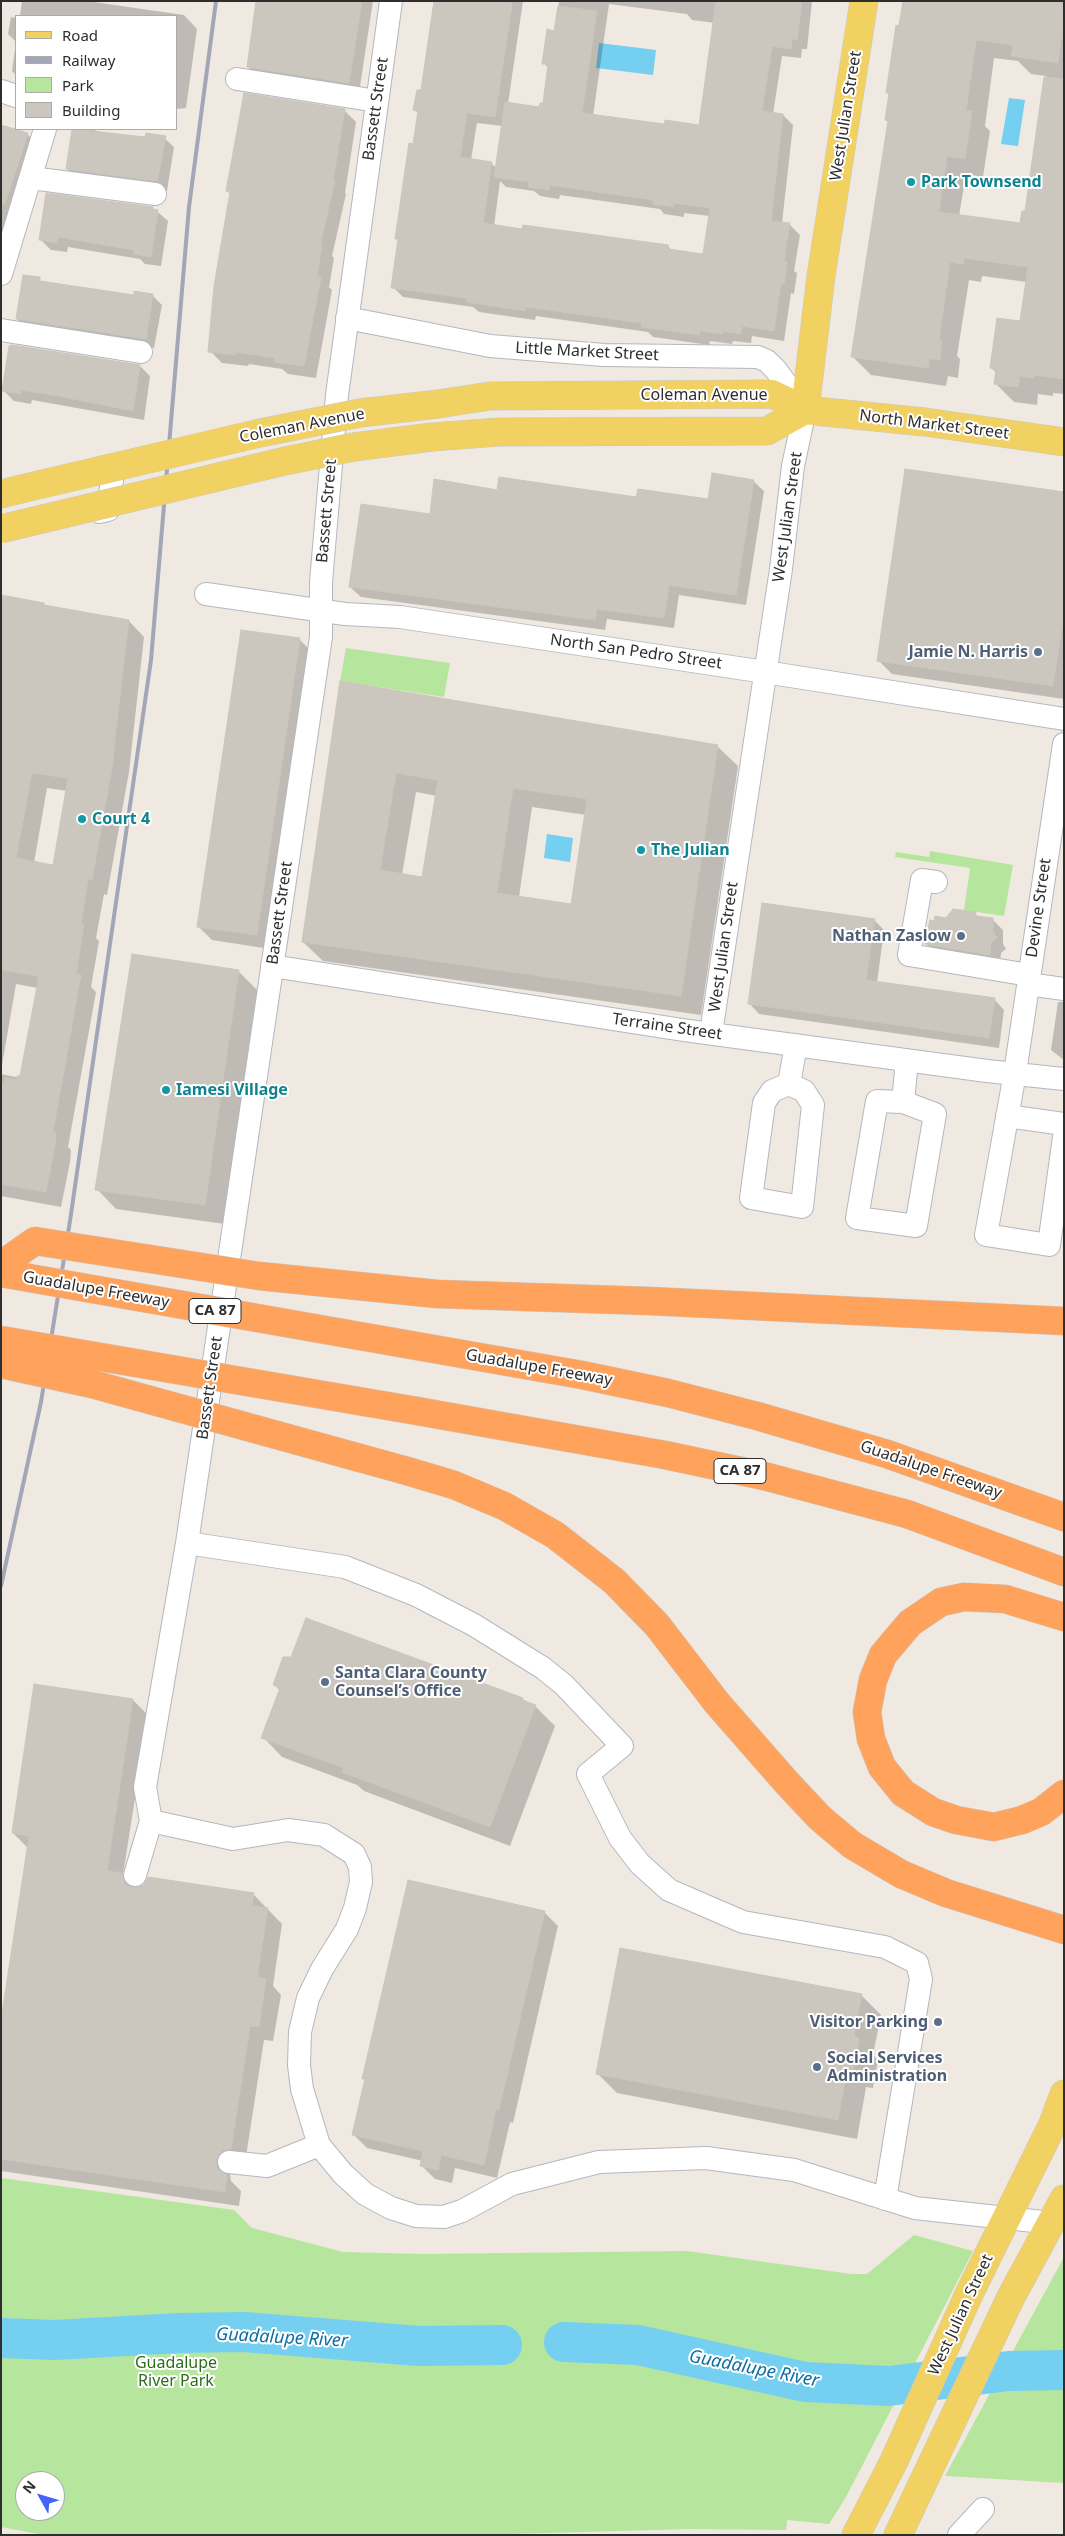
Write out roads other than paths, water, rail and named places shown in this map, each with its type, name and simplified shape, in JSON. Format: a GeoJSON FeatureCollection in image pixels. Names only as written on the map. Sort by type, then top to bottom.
{"type":"FeatureCollection","features":[{"type":"Feature","properties":{"kind":"highway"},"geometry":{"type":"LineString","coordinates":[[1,1265],[35,1241],[259,1276],[437,1294],[659,1302],[1064,1321]]}},
{"type":"Feature","properties":{"kind":"highway","name":"Guadalupe Freeway"},"geometry":{"type":"LineString","coordinates":[[1,1273],[582,1375],[668,1393],[887,1454],[1062,1517]]}},
{"type":"Feature","properties":{"kind":"highway","name":"CA 87"},"geometry":{"type":"LineString","coordinates":[[1,1340],[665,1455],[764,1476],[907,1514],[1058,1570]]}},
{"type":"Feature","properties":{"kind":"highway"},"geometry":{"type":"LineString","coordinates":[[1,1364],[92,1384],[407,1471],[454,1485],[504,1506],[555,1535],[614,1581],[657,1625],[717,1703],[788,1784],[820,1818],[852,1845],[901,1874],[946,1893],[1064,1930]]}},
{"type":"Feature","properties":{"kind":"highway"},"geometry":{"type":"LineString","coordinates":[[1055,1614],[1005,1599],[964,1597],[940,1602],[910,1623],[883,1655],[874,1680],[867,1712],[871,1739],[882,1767],[903,1794],[933,1812],[956,1820],[994,1827],[1022,1820],[1041,1812],[1064,1794]]}},
{"type":"Feature","properties":{"kind":"main road","name":"West Julian Street"},"geometry":{"type":"LineString","coordinates":[[804,410],[823,266],[864,1]]}},
{"type":"Feature","properties":{"kind":"main road","name":"Coleman Avenue"},"geometry":{"type":"LineString","coordinates":[[1,495],[260,432],[360,413],[490,396],[772,394],[804,410]]}},
{"type":"Feature","properties":{"kind":"main road","name":"Coleman Avenue"},"geometry":{"type":"LineString","coordinates":[[1,529],[354,447],[432,437],[499,432],[767,431],[804,410]]}},
{"type":"Feature","properties":{"kind":"main road","name":"North Market Street"},"geometry":{"type":"LineString","coordinates":[[804,410],[925,422],[1064,442]]}},
{"type":"Feature","properties":{"kind":"main road","name":"West Julian Street"},"geometry":{"type":"LineString","coordinates":[[856,2535],[894,2461],[968,2294],[1052,2126],[1064,2094]]}},
{"type":"Feature","properties":{"kind":"main road"},"geometry":{"type":"LineString","coordinates":[[898,2535],[1011,2297],[1064,2199]]}},
{"type":"Feature","properties":{"kind":"street","name":"Bassett Street"},"geometry":{"type":"LineString","coordinates":[[151,1821],[144,1787],[187,1543],[321,637],[320,582],[336,404],[391,1]]}},
{"type":"Feature","properties":{"kind":"street"},"geometry":{"type":"LineString","coordinates":[[237,79],[377,101]]}},
{"type":"Feature","properties":{"kind":"street"},"geometry":{"type":"LineString","coordinates":[[1,91],[15,96]]}},
{"type":"Feature","properties":{"kind":"street"},"geometry":{"type":"LineString","coordinates":[[1,274],[45,130]]}},
{"type":"Feature","properties":{"kind":"street"},"geometry":{"type":"LineString","coordinates":[[31,178],[155,194]]}},
{"type":"Feature","properties":{"kind":"street","name":"Little Market Street"},"geometry":{"type":"LineString","coordinates":[[348,318],[490,346],[604,355],[758,356],[767,361],[776,370],[804,410]]}},
{"type":"Feature","properties":{"kind":"street"},"geometry":{"type":"LineString","coordinates":[[1,330],[141,352]]}},
{"type":"Feature","properties":{"kind":"street","name":"West Julian Street"},"geometry":{"type":"LineString","coordinates":[[711,1033],[765,672],[793,466],[804,410]]}},
{"type":"Feature","properties":{"kind":"street"},"geometry":{"type":"LineString","coordinates":[[1,495],[114,465],[108,510],[1,537]]}},
{"type":"Feature","properties":{"kind":"street","name":"North San Pedro Street"},"geometry":{"type":"LineString","coordinates":[[206,594],[321,611],[400,617],[765,672],[1064,720]]}},
{"type":"Feature","properties":{"kind":"street","name":"Devine Street"},"geometry":{"type":"LineString","coordinates":[[1064,744],[1015,1073],[986,1235],[1049,1245],[1064,1137]]}},
{"type":"Feature","properties":{"kind":"street"},"geometry":{"type":"LineString","coordinates":[[936,882],[922,880],[909,955],[1064,989]]}},
{"type":"Feature","properties":{"kind":"street","name":"Terraine Street"},"geometry":{"type":"LineString","coordinates":[[272,966],[711,1033],[1064,1079]]}},
{"type":"Feature","properties":{"kind":"street"},"geometry":{"type":"LineString","coordinates":[[789,1084],[796,1045]]}},
{"type":"Feature","properties":{"kind":"street"},"geometry":{"type":"LineString","coordinates":[[903,1102],[907,1060]]}},
{"type":"Feature","properties":{"kind":"street"},"geometry":{"type":"LineString","coordinates":[[789,1084],[804,1091],[813,1105],[802,1207],[751,1198],[764,1102],[772,1091],[789,1084]]}},
{"type":"Feature","properties":{"kind":"street"},"geometry":{"type":"LineString","coordinates":[[877,1101],[903,1102],[935,1114],[916,1226],[857,1218],[877,1101]]}},
{"type":"Feature","properties":{"kind":"street"},"geometry":{"type":"LineString","coordinates":[[1007,1116],[1064,1124]]}},
{"type":"Feature","properties":{"kind":"street"},"geometry":{"type":"LineString","coordinates":[[187,1543],[345,1567],[416,1595],[474,1625],[543,1668],[564,1685],[622,1746],[588,1774],[620,1838],[640,1864],[669,1890],[743,1922],[884,1947],[918,1963],[921,1979],[886,2199]]}},
{"type":"Feature","properties":{"kind":"street"},"geometry":{"type":"LineString","coordinates":[[135,1875],[151,1821],[233,1839],[288,1830],[324,1835],[354,1854],[360,1867],[361,1882],[355,1908],[347,1929],[322,1969],[308,1998],[300,2032],[299,2065],[302,2089],[319,2145],[343,2174],[366,2194],[391,2208],[416,2216],[444,2216],[462,2211],[512,2184],[599,2162],[698,2158],[794,2170],[914,2208],[1052,2223]]}},
{"type":"Feature","properties":{"kind":"street"},"geometry":{"type":"LineString","coordinates":[[229,2162],[267,2166],[319,2145]]}},
{"type":"Feature","properties":{"kind":"street"},"geometry":{"type":"LineString","coordinates":[[959,2535],[983,2510]]}},
{"type":"Feature","properties":{"kind":"water"},"geometry":{"type":"Polygon","coordinates":[[[599,43],[656,50],[653,75],[596,68],[599,43]]]}},
{"type":"Feature","properties":{"kind":"water"},"geometry":{"type":"Polygon","coordinates":[[[1009,98],[1025,100],[1018,146],[1001,144],[1009,98]]]}},
{"type":"Feature","properties":{"kind":"water"},"geometry":{"type":"Polygon","coordinates":[[[547,834],[573,838],[570,862],[544,858],[547,834]]]}},
{"type":"Feature","properties":{"kind":"waterway","name":"Guadalupe River"},"geometry":{"type":"LineString","coordinates":[[1,2338],[55,2340],[179,2333],[244,2332],[419,2346],[502,2345]]}},
{"type":"Feature","properties":{"kind":"waterway","name":"Guadalupe River"},"geometry":{"type":"LineString","coordinates":[[564,2342],[638,2345],[805,2382],[889,2386],[1009,2371],[1064,2370]]}},
{"type":"Feature","properties":{"kind":"railway"},"geometry":{"type":"LineString","coordinates":[[1,1586],[41,1402],[70,1221],[151,660],[189,207],[216,1]]}},
{"type":"Feature","properties":{"kind":"place","name":"Park Townsend"},"geometry":{"type":"Point","coordinates":[911,182]}},
{"type":"Feature","properties":{"kind":"place","name":"Jamie N. Harris"},"geometry":{"type":"Point","coordinates":[1038,652]}},
{"type":"Feature","properties":{"kind":"place","name":"Court 4"},"geometry":{"type":"Point","coordinates":[82,819]}},
{"type":"Feature","properties":{"kind":"place","name":"The Julian"},"geometry":{"type":"Point","coordinates":[641,850]}},
{"type":"Feature","properties":{"kind":"place","name":"Nathan Zaslow"},"geometry":{"type":"Point","coordinates":[961,936]}},
{"type":"Feature","properties":{"kind":"place","name":"Iamesi Village"},"geometry":{"type":"Point","coordinates":[166,1090]}},
{"type":"Feature","properties":{"kind":"place","name":"Santa Clara County Counsel’s Office"},"geometry":{"type":"Point","coordinates":[325,1682]}},
{"type":"Feature","properties":{"kind":"place","name":"Visitor Parking"},"geometry":{"type":"Point","coordinates":[938,2022]}},
{"type":"Feature","properties":{"kind":"place","name":"Social Services Administration"},"geometry":{"type":"Point","coordinates":[817,2067]}},
{"type":"Feature","properties":{"kind":"park label","name":"Guadalupe River Park"},"geometry":{"type":"Point","coordinates":[176,2372]}}]}
